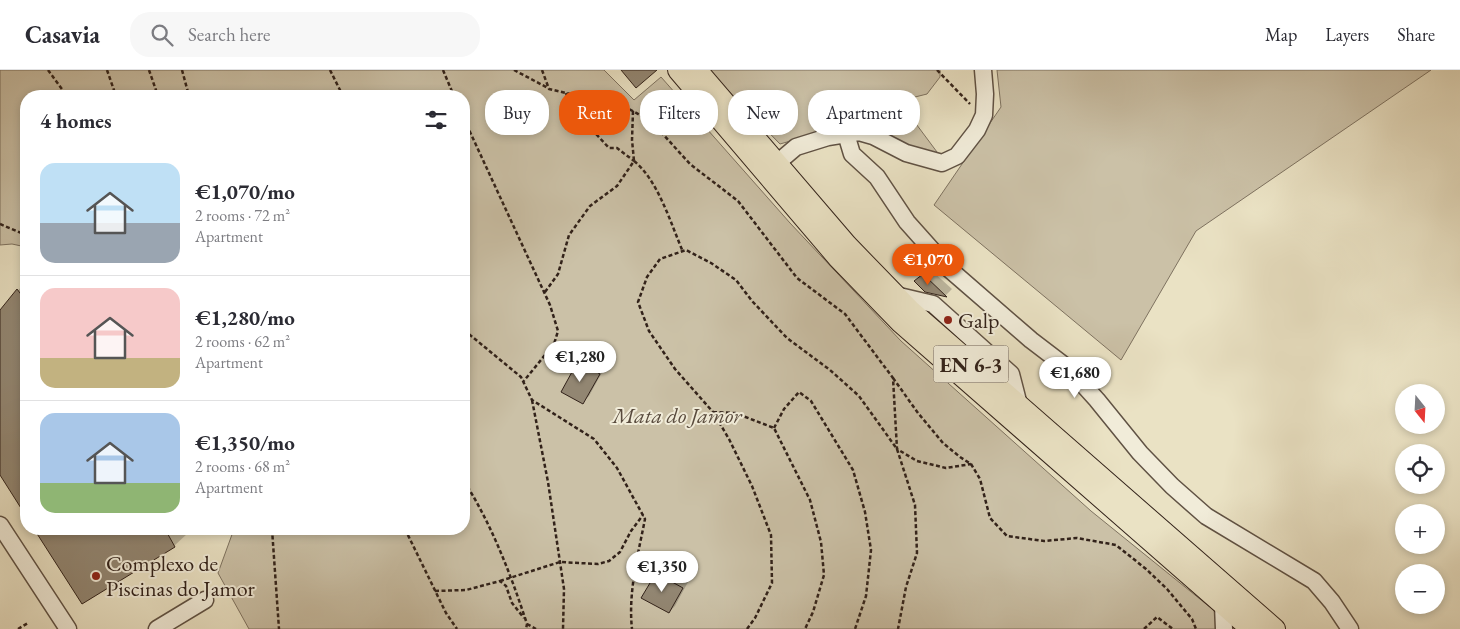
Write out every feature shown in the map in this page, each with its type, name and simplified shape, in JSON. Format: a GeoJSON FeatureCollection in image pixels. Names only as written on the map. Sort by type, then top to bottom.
{"type":"FeatureCollection","features":[{"type":"Feature","properties":{"kind":"main road","name":"EN 6-3"},"geometry":{"type":"LineString","coordinates":[[678,70],[838,258],[901,323],[1251,629]]}},
{"type":"Feature","properties":{"kind":"main road","name":"EN 6-3"},"geometry":{"type":"LineString","coordinates":[[697,70],[776,164],[894,295],[1275,629]]}},
{"type":"Feature","properties":{"kind":"street"},"geometry":{"type":"LineString","coordinates":[[870,135],[906,153],[942,163],[957,156],[977,130],[984,114],[983,70]]}},
{"type":"Feature","properties":{"kind":"street"},"geometry":{"type":"LineString","coordinates":[[776,164],[796,148],[840,135]]}},
{"type":"Feature","properties":{"kind":"street"},"geometry":{"type":"LineString","coordinates":[[846,135],[852,154],[877,177],[907,222],[948,268],[1031,340],[1069,370],[1097,400],[1140,454],[1172,486],[1206,516],[1314,581],[1332,602],[1350,629]]}},
{"type":"Feature","properties":{"kind":"street"},"geometry":{"type":"LineString","coordinates":[[0,525],[68,629]]}},
{"type":"Feature","properties":{"kind":"street"},"geometry":{"type":"LineString","coordinates":[[157,629],[205,600]]}},
{"type":"Feature","properties":{"kind":"street"},"geometry":{"type":"LineString","coordinates":[[1223,605],[1224,629]]}},
{"type":"Feature","properties":{"kind":"path"},"geometry":{"type":"LineString","coordinates":[[48,70],[63,90]]}},
{"type":"Feature","properties":{"kind":"path"},"geometry":{"type":"LineString","coordinates":[[107,70],[114,90]]}},
{"type":"Feature","properties":{"kind":"path"},"geometry":{"type":"LineString","coordinates":[[149,70],[156,90]]}},
{"type":"Feature","properties":{"kind":"path"},"geometry":{"type":"LineString","coordinates":[[182,70],[187,90]]}},
{"type":"Feature","properties":{"kind":"path"},"geometry":{"type":"LineString","coordinates":[[330,70],[339,90]]}},
{"type":"Feature","properties":{"kind":"path"},"geometry":{"type":"LineString","coordinates":[[443,70],[451,90]]}},
{"type":"Feature","properties":{"kind":"path"},"geometry":{"type":"LineString","coordinates":[[514,70],[549,89],[559,91]]}},
{"type":"Feature","properties":{"kind":"path"},"geometry":{"type":"LineString","coordinates":[[542,70],[549,89]]}},
{"type":"Feature","properties":{"kind":"path"},"geometry":{"type":"LineString","coordinates":[[937,70],[977,114],[984,114]]}},
{"type":"Feature","properties":{"kind":"path"},"geometry":{"type":"LineString","coordinates":[[630,109],[651,121],[690,164],[738,201],[797,278],[845,314],[918,413],[943,443],[971,464],[980,478],[990,518],[1007,536],[1044,541],[1077,538],[1116,546],[1146,569],[1167,589],[1192,619],[1196,629]]}},
{"type":"Feature","properties":{"kind":"path"},"geometry":{"type":"LineString","coordinates":[[544,293],[558,274],[569,235],[590,206],[617,186],[634,161],[632,140],[633,111]]}},
{"type":"Feature","properties":{"kind":"path"},"geometry":{"type":"LineString","coordinates":[[470,132],[550,305],[558,331],[554,344],[523,382]]}},
{"type":"Feature","properties":{"kind":"path"},"geometry":{"type":"LineString","coordinates":[[597,135],[609,148],[617,148],[642,168],[660,199],[683,252]]}},
{"type":"Feature","properties":{"kind":"path"},"geometry":{"type":"LineString","coordinates":[[0,224],[20,232]]}},
{"type":"Feature","properties":{"kind":"path"},"geometry":{"type":"LineString","coordinates":[[747,629],[755,618],[772,583],[770,535],[752,486],[713,412],[675,369],[649,331],[638,302],[647,277],[660,260],[686,250],[711,263],[736,280],[752,301],[787,338],[830,370],[859,396],[897,449],[917,461],[946,468],[971,464]]}},
{"type":"Feature","properties":{"kind":"path"},"geometry":{"type":"LineString","coordinates":[[470,335],[521,377],[532,400],[548,482],[564,590],[564,629]]}},
{"type":"Feature","properties":{"kind":"path"},"geometry":{"type":"LineString","coordinates":[[893,378],[897,449],[915,506],[917,553],[906,586],[898,629]]}},
{"type":"Feature","properties":{"kind":"path"},"geometry":{"type":"LineString","coordinates":[[774,428],[784,408],[799,392],[811,401],[853,470],[865,512],[871,550],[866,596],[855,629]]}},
{"type":"Feature","properties":{"kind":"path"},"geometry":{"type":"LineString","coordinates":[[532,400],[594,439],[617,468],[645,519],[637,556],[630,609],[632,629]]}},
{"type":"Feature","properties":{"kind":"path"},"geometry":{"type":"LineString","coordinates":[[713,412],[736,413],[774,428],[810,500],[821,542],[824,575],[813,612],[805,629]]}},
{"type":"Feature","properties":{"kind":"path"},"geometry":{"type":"LineString","coordinates":[[470,491],[479,505],[512,577],[528,629]]}},
{"type":"Feature","properties":{"kind":"path"},"geometry":{"type":"LineString","coordinates":[[435,591],[466,590],[480,587],[493,581],[500,581],[560,562],[598,564],[609,561],[620,552],[631,531],[643,516]]}},
{"type":"Feature","properties":{"kind":"path"},"geometry":{"type":"LineString","coordinates":[[272,535],[279,629]]}},
{"type":"Feature","properties":{"kind":"path"},"geometry":{"type":"LineString","coordinates":[[408,535],[435,591],[457,629]]}},
{"type":"Feature","properties":{"kind":"path"},"geometry":{"type":"LineString","coordinates":[[500,581],[506,586],[512,603],[526,620]]}},
{"type":"Feature","properties":{"kind":"path"},"geometry":{"type":"LineString","coordinates":[[1144,629],[1157,617],[1173,629]]}},
{"type":"Feature","properties":{"kind":"path"},"geometry":{"type":"LineString","coordinates":[[452,622],[452,629]]}},
{"type":"Feature","properties":{"kind":"path"},"geometry":{"type":"LineString","coordinates":[[18,629],[28,623]]}},
{"type":"Feature","properties":{"kind":"path"},"geometry":{"type":"LineString","coordinates":[[528,624],[536,629]]}},
{"type":"Feature","properties":{"kind":"green space","name":"Mata do Jamor"},"geometry":{"type":"Polygon","coordinates":[[[0,70],[604,70],[624,90],[559,90],[559,135],[630,135],[630,96],[634,100],[640,95],[640,135],[712,135],[790,223],[901,341],[1091,511],[1237,629],[249,629],[218,573],[232,535],[470,535],[470,90],[20,90],[20,246],[0,245],[0,70]]]}},
{"type":"Feature","properties":{"kind":"green space"},"geometry":{"type":"Polygon","coordinates":[[[708,70],[940,70],[940,77],[927,94],[920,96],[920,90],[808,90],[808,135],[812,135],[780,144],[771,135],[798,135],[798,90],[728,91],[708,70]]]}},
{"type":"Feature","properties":{"kind":"green space"},"geometry":{"type":"Polygon","coordinates":[[[997,70],[1431,70],[1196,231],[1121,360],[934,205],[1001,107],[997,70]]]}},
{"type":"Feature","properties":{"kind":"green space","name":"Mata do Jamor"},"geometry":{"type":"Polygon","coordinates":[[[661,77],[672,90],[646,90],[661,77]]]}},
{"type":"Feature","properties":{"kind":"green space"},"geometry":{"type":"Polygon","coordinates":[[[920,129],[937,152],[924,155],[883,135],[920,135],[920,129]]]}},
{"type":"Feature","properties":{"kind":"building"},"geometry":{"type":"Polygon","coordinates":[[[621,70],[657,70],[636,88],[621,70]]]}},
{"type":"Feature","properties":{"kind":"building"},"geometry":{"type":"Polygon","coordinates":[[[923,274],[947,297],[925,292],[914,281],[923,274]]]}},
{"type":"Feature","properties":{"kind":"building"},"geometry":{"type":"Polygon","coordinates":[[[17,289],[20,293],[20,507],[0,475],[0,310],[17,289]]]}},
{"type":"Feature","properties":{"kind":"building"},"geometry":{"type":"Polygon","coordinates":[[[578,361],[600,374],[583,404],[561,392],[578,361]]]}},
{"type":"Feature","properties":{"kind":"building","name":"Complexo de Piscinas do Jamor"},"geometry":{"type":"Polygon","coordinates":[[[38,535],[168,535],[175,547],[82,604],[38,535]]]}},
{"type":"Feature","properties":{"kind":"building"},"geometry":{"type":"Polygon","coordinates":[[[656,573],[683,588],[669,613],[641,598],[656,573]]]}},
{"type":"Feature","properties":{"kind":"place","name":"Galp"},"geometry":{"type":"Point","coordinates":[948,320]}},
{"type":"Feature","properties":{"kind":"place","name":"Complexo de Piscinas do Jamor"},"geometry":{"type":"Point","coordinates":[96,576]}}]}
